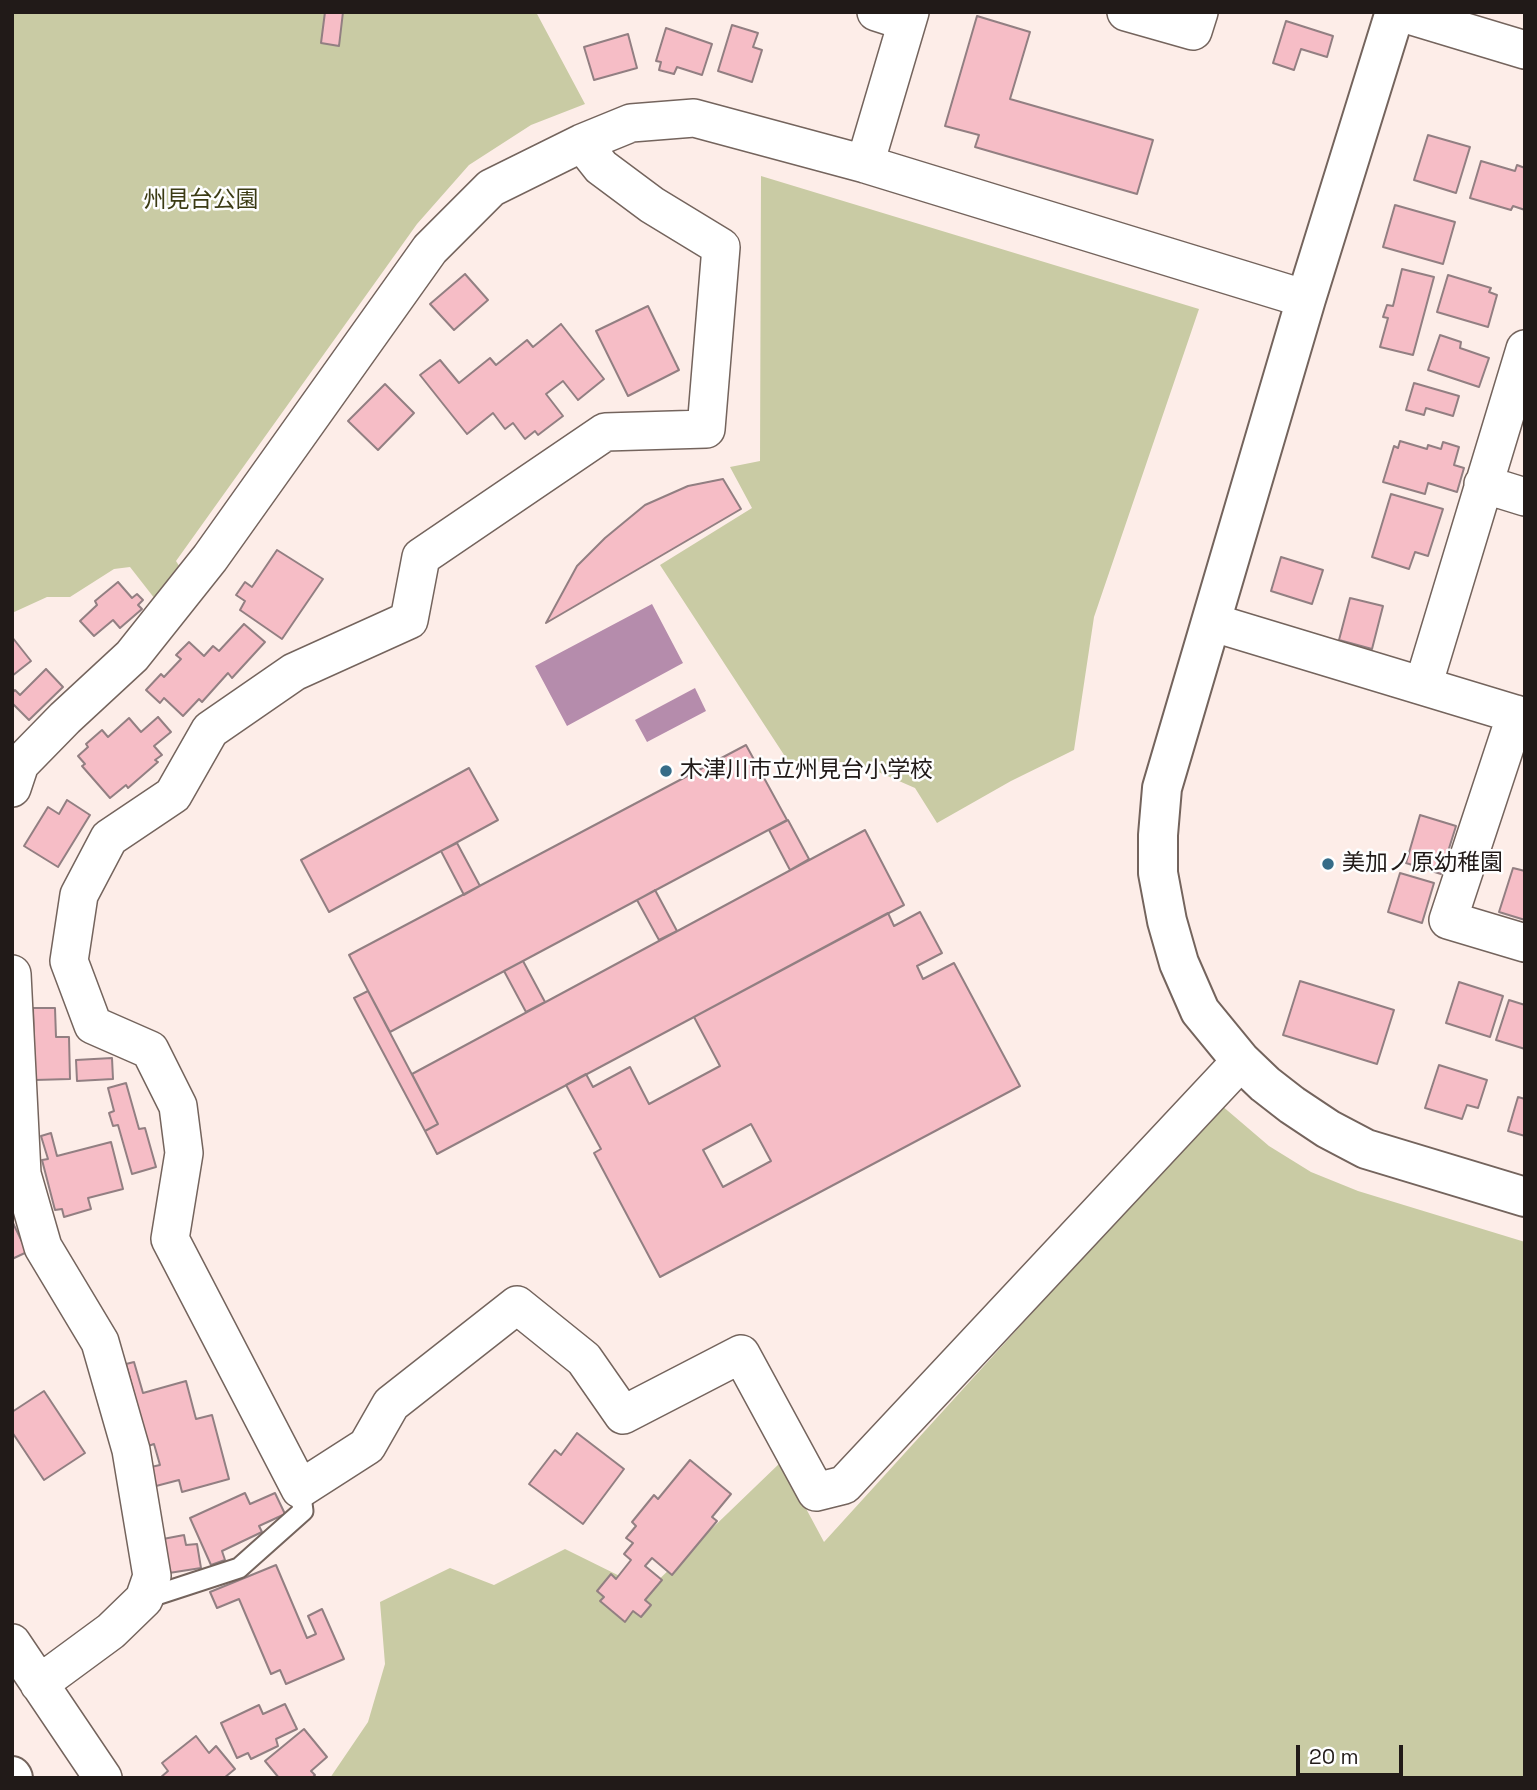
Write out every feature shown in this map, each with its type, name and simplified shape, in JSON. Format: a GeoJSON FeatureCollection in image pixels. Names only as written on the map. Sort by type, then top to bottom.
{"type":"FeatureCollection","features":[{"type":"Feature","properties":{"kind":"street"},"geometry":{"type":"LineString","coordinates":[[1126,12],[1193,31],[1199,12]]}},
{"type":"Feature","properties":{"kind":"street"},"geometry":{"type":"LineString","coordinates":[[1525,50],[1397,12],[1306,299],[1162,788],[1158,835],[1158,873],[1167,921],[1179,963],[1200,1011],[1241,1061],[1292,1105],[1328,1129],[1366,1149],[1525,1197]]}},
{"type":"Feature","properties":{"kind":"street"},"geometry":{"type":"LineString","coordinates":[[865,164],[898,15]]}},
{"type":"Feature","properties":{"kind":"street"},"geometry":{"type":"LineString","coordinates":[[15,770],[141,645],[210,558],[430,249],[491,188],[582,143],[631,123],[694,118],[865,164],[1306,299]]}},
{"type":"Feature","properties":{"kind":"street"},"geometry":{"type":"LineString","coordinates":[[582,143],[601,167],[621,182],[652,205],[721,247],[706,429],[606,432],[421,557],[409,620],[294,672],[210,730],[173,795],[109,838],[79,895],[69,961],[93,1025],[150,1050],[178,1106],[184,1153],[170,1239],[300,1489],[368,1446],[391,1404],[517,1305],[584,1359],[622,1415],[741,1354],[816,1492],[844,1485],[1241,1061]]}},
{"type":"Feature","properties":{"kind":"street"},"geometry":{"type":"LineString","coordinates":[[1423,686],[1525,349]]}},
{"type":"Feature","properties":{"kind":"street"},"geometry":{"type":"LineString","coordinates":[[1483,484],[1525,497]]}},
{"type":"Feature","properties":{"kind":"street"},"geometry":{"type":"LineString","coordinates":[[1211,622],[1521,715],[1448,920],[1525,943]]}},
{"type":"Feature","properties":{"kind":"street"},"geometry":{"type":"LineString","coordinates":[[12,974],[22,1174],[43,1247],[100,1342],[131,1450],[152,1576],[144,1599],[111,1631],[39,1684]]}},
{"type":"Feature","properties":{"kind":"street"},"geometry":{"type":"LineString","coordinates":[[12,1643],[99,1776]]}},
{"type":"Feature","properties":{"kind":"lane"},"geometry":{"type":"LineString","coordinates":[[144,1599],[239,1568],[303,1511],[300,1489]]}},
{"type":"Feature","properties":{"kind":"green space","name":"州見台公園"},"geometry":{"type":"Polygon","coordinates":[[[12,12],[536,12],[585,104],[531,125],[469,165],[417,224],[176,561],[181,569],[155,599],[130,567],[114,569],[70,597],[47,597],[12,613],[12,12]]]}},
{"type":"Feature","properties":{"kind":"green space"},"geometry":{"type":"Polygon","coordinates":[[[761,176],[1199,309],[1094,617],[1074,750],[1011,781],[937,823],[915,788],[876,771],[841,762],[788,761],[660,565],[752,508],[730,467],[760,461],[761,176]]]}},
{"type":"Feature","properties":{"kind":"green space"},"geometry":{"type":"Polygon","coordinates":[[[1221,1105],[1269,1146],[1311,1172],[1358,1191],[1525,1242],[1525,1778],[330,1778],[368,1722],[385,1664],[380,1602],[450,1568],[494,1585],[565,1549],[648,1590],[781,1462],[824,1542],[1221,1105]]]}},
{"type":"Feature","properties":{"kind":"shaded area"},"geometry":{"type":"Polygon","coordinates":[[[652,604],[683,663],[567,726],[535,666],[652,604]]]}},
{"type":"Feature","properties":{"kind":"shaded area"},"geometry":{"type":"Polygon","coordinates":[[[695,688],[706,711],[647,742],[635,720],[695,688]]]}},
{"type":"Feature","properties":{"kind":"building"},"geometry":{"type":"Polygon","coordinates":[[[325,12],[343,12],[339,46],[321,43],[325,12]]]}},
{"type":"Feature","properties":{"kind":"building"},"geometry":{"type":"Polygon","coordinates":[[[977,16],[1030,32],[1010,99],[1153,140],[1137,194],[975,147],[979,135],[945,126],[977,16]]]}},
{"type":"Feature","properties":{"kind":"building"},"geometry":{"type":"Polygon","coordinates":[[[1286,21],[1333,36],[1327,57],[1301,49],[1294,70],[1273,63],[1286,21]]]}},
{"type":"Feature","properties":{"kind":"building"},"geometry":{"type":"Polygon","coordinates":[[[732,25],[758,33],[753,47],[762,50],[752,82],[718,71],[732,25]]]}},
{"type":"Feature","properties":{"kind":"building"},"geometry":{"type":"Polygon","coordinates":[[[666,28],[712,44],[702,75],[677,67],[674,74],[659,70],[661,62],[656,61],[666,28]]]}},
{"type":"Feature","properties":{"kind":"building"},"geometry":{"type":"Polygon","coordinates":[[[628,34],[637,68],[594,80],[584,47],[628,34]]]}},
{"type":"Feature","properties":{"kind":"building"},"geometry":{"type":"Polygon","coordinates":[[[1428,135],[1470,147],[1456,193],[1414,180],[1428,135]]]}},
{"type":"Feature","properties":{"kind":"building"},"geometry":{"type":"Polygon","coordinates":[[[1481,161],[1515,171],[1517,165],[1525,168],[1525,210],[1513,206],[1511,210],[1470,198],[1481,161]]]}},
{"type":"Feature","properties":{"kind":"building"},"geometry":{"type":"Polygon","coordinates":[[[1395,205],[1455,222],[1443,264],[1383,247],[1395,205]]]}},
{"type":"Feature","properties":{"kind":"building"},"geometry":{"type":"Polygon","coordinates":[[[1402,269],[1434,277],[1413,355],[1380,347],[1388,318],[1383,317],[1387,305],[1393,306],[1402,269]]]}},
{"type":"Feature","properties":{"kind":"building"},"geometry":{"type":"Polygon","coordinates":[[[465,274],[488,300],[454,330],[430,304],[465,274]]]}},
{"type":"Feature","properties":{"kind":"building"},"geometry":{"type":"Polygon","coordinates":[[[1448,275],[1491,288],[1489,292],[1497,295],[1488,327],[1437,312],[1448,275]]]}},
{"type":"Feature","properties":{"kind":"building"},"geometry":{"type":"Polygon","coordinates":[[[648,306],[679,370],[628,396],[596,331],[648,306]]]}},
{"type":"Feature","properties":{"kind":"building"},"geometry":{"type":"Polygon","coordinates":[[[561,324],[604,379],[578,400],[563,381],[546,394],[563,416],[538,435],[535,431],[525,439],[513,423],[505,429],[493,413],[467,434],[420,375],[440,360],[459,383],[490,358],[496,365],[527,340],[533,347],[561,324]]]}},
{"type":"Feature","properties":{"kind":"building"},"geometry":{"type":"Polygon","coordinates":[[[1440,335],[1461,342],[1460,348],[1489,358],[1479,387],[1428,370],[1440,335]]]}},
{"type":"Feature","properties":{"kind":"building"},"geometry":{"type":"Polygon","coordinates":[[[1414,383],[1459,396],[1453,416],[1426,408],[1424,415],[1406,410],[1414,383]]]}},
{"type":"Feature","properties":{"kind":"building"},"geometry":{"type":"Polygon","coordinates":[[[385,384],[414,413],[378,450],[348,421],[385,384]]]}},
{"type":"Feature","properties":{"kind":"building"},"geometry":{"type":"Polygon","coordinates":[[[1400,441],[1427,449],[1428,445],[1441,449],[1443,442],[1459,447],[1454,465],[1464,468],[1457,492],[1428,483],[1425,494],[1383,482],[1394,446],[1398,448],[1400,441]]]}},
{"type":"Feature","properties":{"kind":"building"},"geometry":{"type":"Polygon","coordinates":[[[723,479],[741,509],[546,623],[577,566],[605,538],[645,505],[688,486],[723,479]]]}},
{"type":"Feature","properties":{"kind":"building"},"geometry":{"type":"Polygon","coordinates":[[[1391,494],[1443,509],[1428,556],[1415,552],[1409,569],[1372,557],[1391,494]]]}},
{"type":"Feature","properties":{"kind":"building"},"geometry":{"type":"Polygon","coordinates":[[[277,550],[323,579],[282,639],[240,610],[245,601],[236,595],[245,582],[252,587],[277,550]]]}},
{"type":"Feature","properties":{"kind":"building"},"geometry":{"type":"Polygon","coordinates":[[[1281,557],[1323,570],[1312,604],[1271,591],[1281,557]]]}},
{"type":"Feature","properties":{"kind":"building"},"geometry":{"type":"Polygon","coordinates":[[[118,582],[132,598],[137,594],[143,600],[138,605],[142,609],[120,628],[113,620],[94,636],[80,621],[97,605],[95,601],[118,582]]]}},
{"type":"Feature","properties":{"kind":"building"},"geometry":{"type":"Polygon","coordinates":[[[1350,598],[1383,606],[1372,649],[1339,640],[1350,598]]]}},
{"type":"Feature","properties":{"kind":"building"},"geometry":{"type":"Polygon","coordinates":[[[244,624],[265,642],[232,678],[228,673],[202,702],[199,699],[183,716],[164,698],[160,703],[146,690],[161,674],[164,677],[181,659],[176,655],[189,642],[204,656],[213,646],[219,651],[244,624]]]}},
{"type":"Feature","properties":{"kind":"building"},"geometry":{"type":"Polygon","coordinates":[[[12,637],[31,661],[12,676],[12,637]]]}},
{"type":"Feature","properties":{"kind":"building"},"geometry":{"type":"Polygon","coordinates":[[[46,669],[63,687],[29,720],[12,703],[12,693],[15,690],[20,695],[46,669]]]}},
{"type":"Feature","properties":{"kind":"building"},"geometry":{"type":"Polygon","coordinates":[[[158,717],[171,732],[154,746],[162,755],[155,760],[158,762],[128,788],[126,785],[110,798],[82,766],[85,764],[78,756],[88,747],[86,744],[102,730],[108,737],[129,718],[141,732],[158,717]]]}},
{"type":"Feature","properties":{"kind":"building"},"geometry":{"type":"Polygon","coordinates":[[[746,745],[787,820],[390,1032],[349,955],[746,745]]]}},
{"type":"Feature","properties":{"kind":"building"},"geometry":{"type":"Polygon","coordinates":[[[469,768],[498,820],[329,912],[301,860],[469,768]]]}},
{"type":"Feature","properties":{"kind":"building"},"geometry":{"type":"Polygon","coordinates":[[[67,800],[90,815],[58,867],[24,846],[48,807],[59,814],[67,800]]]}},
{"type":"Feature","properties":{"kind":"building"},"geometry":{"type":"Polygon","coordinates":[[[1420,815],[1456,826],[1441,874],[1406,863],[1420,815]]]}},
{"type":"Feature","properties":{"kind":"building"},"geometry":{"type":"Polygon","coordinates":[[[788,820],[809,859],[790,870],[769,830],[788,820]]]}},
{"type":"Feature","properties":{"kind":"building"},"geometry":{"type":"Polygon","coordinates":[[[865,830],[904,905],[437,1154],[425,1131],[438,1124],[412,1074],[865,830]]]}},
{"type":"Feature","properties":{"kind":"building"},"geometry":{"type":"Polygon","coordinates":[[[457,843],[480,886],[464,895],[441,851],[457,843]]]}},
{"type":"Feature","properties":{"kind":"building"},"geometry":{"type":"Polygon","coordinates":[[[1513,868],[1525,871],[1525,920],[1499,912],[1513,868]]]}},
{"type":"Feature","properties":{"kind":"building"},"geometry":{"type":"Polygon","coordinates":[[[1400,873],[1434,883],[1422,923],[1388,912],[1400,873]]]}},
{"type":"Feature","properties":{"kind":"building"},"geometry":{"type":"Polygon","coordinates":[[[655,890],[677,931],[659,940],[637,900],[655,890]]]}},
{"type":"Feature","properties":{"kind":"building"},"geometry":{"type":"Polygon","coordinates":[[[920,912],[942,953],[917,966],[923,979],[954,963],[1020,1086],[660,1277],[594,1153],[601,1149],[566,1085],[586,1074],[593,1087],[630,1067],[649,1104],[720,1066],[694,1017],[888,913],[894,926],[920,912]],[[751,1124],[703,1150],[723,1187],[771,1161],[751,1124]]]}},
{"type":"Feature","properties":{"kind":"building"},"geometry":{"type":"Polygon","coordinates":[[[523,961],[545,1002],[526,1012],[504,971],[523,961]]]}},
{"type":"Feature","properties":{"kind":"building"},"geometry":{"type":"Polygon","coordinates":[[[1300,981],[1394,1010],[1377,1064],[1283,1035],[1300,981]]]}},
{"type":"Feature","properties":{"kind":"building"},"geometry":{"type":"Polygon","coordinates":[[[1459,982],[1503,996],[1490,1037],[1446,1023],[1459,982]]]}},
{"type":"Feature","properties":{"kind":"building"},"geometry":{"type":"Polygon","coordinates":[[[368,991],[438,1124],[425,1131],[354,998],[368,991]]]}},
{"type":"Feature","properties":{"kind":"building"},"geometry":{"type":"Polygon","coordinates":[[[1509,1000],[1525,1005],[1525,1049],[1496,1040],[1509,1000]]]}},
{"type":"Feature","properties":{"kind":"building"},"geometry":{"type":"Polygon","coordinates":[[[33,1008],[55,1008],[56,1037],[69,1037],[70,1079],[35,1080],[33,1008]]]}},
{"type":"Feature","properties":{"kind":"building"},"geometry":{"type":"Polygon","coordinates":[[[112,1058],[113,1079],[77,1081],[76,1060],[112,1058]]]}},
{"type":"Feature","properties":{"kind":"building"},"geometry":{"type":"Polygon","coordinates":[[[1439,1065],[1487,1080],[1478,1108],[1467,1105],[1462,1119],[1425,1108],[1439,1065]]]}},
{"type":"Feature","properties":{"kind":"building"},"geometry":{"type":"Polygon","coordinates":[[[126,1083],[139,1129],[145,1128],[156,1167],[132,1174],[118,1125],[113,1126],[109,1113],[114,1111],[108,1088],[126,1083]]]}},
{"type":"Feature","properties":{"kind":"building"},"geometry":{"type":"Polygon","coordinates":[[[1518,1097],[1525,1099],[1525,1136],[1508,1131],[1518,1097]]]}},
{"type":"Feature","properties":{"kind":"building"},"geometry":{"type":"Polygon","coordinates":[[[51,1133],[57,1156],[111,1142],[123,1189],[88,1198],[91,1209],[64,1217],[62,1209],[55,1210],[42,1160],[48,1159],[41,1136],[51,1133]]]}},
{"type":"Feature","properties":{"kind":"building"},"geometry":{"type":"Polygon","coordinates":[[[12,1221],[27,1252],[12,1259],[12,1221]]]}},
{"type":"Feature","properties":{"kind":"building"},"geometry":{"type":"Polygon","coordinates":[[[134,1362],[143,1393],[186,1381],[196,1419],[212,1415],[229,1479],[182,1492],[179,1480],[156,1486],[151,1467],[160,1465],[154,1444],[148,1446],[126,1364],[134,1362]]]}},
{"type":"Feature","properties":{"kind":"building"},"geometry":{"type":"Polygon","coordinates":[[[44,1391],[85,1453],[44,1480],[12,1432],[12,1412],[44,1391]]]}},
{"type":"Feature","properties":{"kind":"building"},"geometry":{"type":"Polygon","coordinates":[[[577,1433],[624,1469],[583,1524],[529,1484],[555,1450],[561,1455],[577,1433]]]}},
{"type":"Feature","properties":{"kind":"building"},"geometry":{"type":"Polygon","coordinates":[[[690,1460],[731,1494],[712,1517],[717,1521],[672,1575],[652,1558],[645,1566],[662,1580],[645,1600],[651,1605],[641,1617],[633,1611],[625,1622],[600,1601],[604,1597],[597,1591],[611,1574],[616,1579],[631,1560],[624,1554],[633,1543],[626,1538],[636,1526],[632,1522],[654,1495],[658,1499],[690,1460]]]}},
{"type":"Feature","properties":{"kind":"building"},"geometry":{"type":"Polygon","coordinates":[[[245,1493],[250,1504],[275,1493],[285,1514],[259,1526],[262,1532],[222,1551],[225,1560],[211,1565],[190,1518],[245,1493]]]}},
{"type":"Feature","properties":{"kind":"building"},"geometry":{"type":"Polygon","coordinates":[[[184,1535],[186,1545],[197,1544],[201,1568],[169,1573],[163,1539],[184,1535]]]}},
{"type":"Feature","properties":{"kind":"building"},"geometry":{"type":"Polygon","coordinates":[[[276,1565],[307,1638],[316,1634],[308,1616],[322,1609],[344,1659],[286,1684],[280,1670],[271,1674],[239,1599],[217,1608],[210,1592],[276,1565]]]}},
{"type":"Feature","properties":{"kind":"building"},"geometry":{"type":"Polygon","coordinates":[[[285,1704],[297,1729],[276,1739],[278,1746],[251,1759],[248,1753],[237,1758],[221,1723],[259,1705],[263,1714],[285,1704]]]}},
{"type":"Feature","properties":{"kind":"building"},"geometry":{"type":"Polygon","coordinates":[[[304,1729],[327,1757],[311,1771],[315,1775],[312,1778],[279,1778],[265,1761],[304,1729]]]}},
{"type":"Feature","properties":{"kind":"building"},"geometry":{"type":"Polygon","coordinates":[[[196,1736],[209,1753],[216,1746],[235,1769],[224,1778],[160,1778],[168,1771],[162,1763],[196,1736]]]}},
{"type":"Feature","properties":{"kind":"place","name":"木津川市立州見台小学校"},"geometry":{"type":"Point","coordinates":[666,771]}},
{"type":"Feature","properties":{"kind":"place","name":"美加ノ原幼稚園"},"geometry":{"type":"Point","coordinates":[1328,864]}}]}
